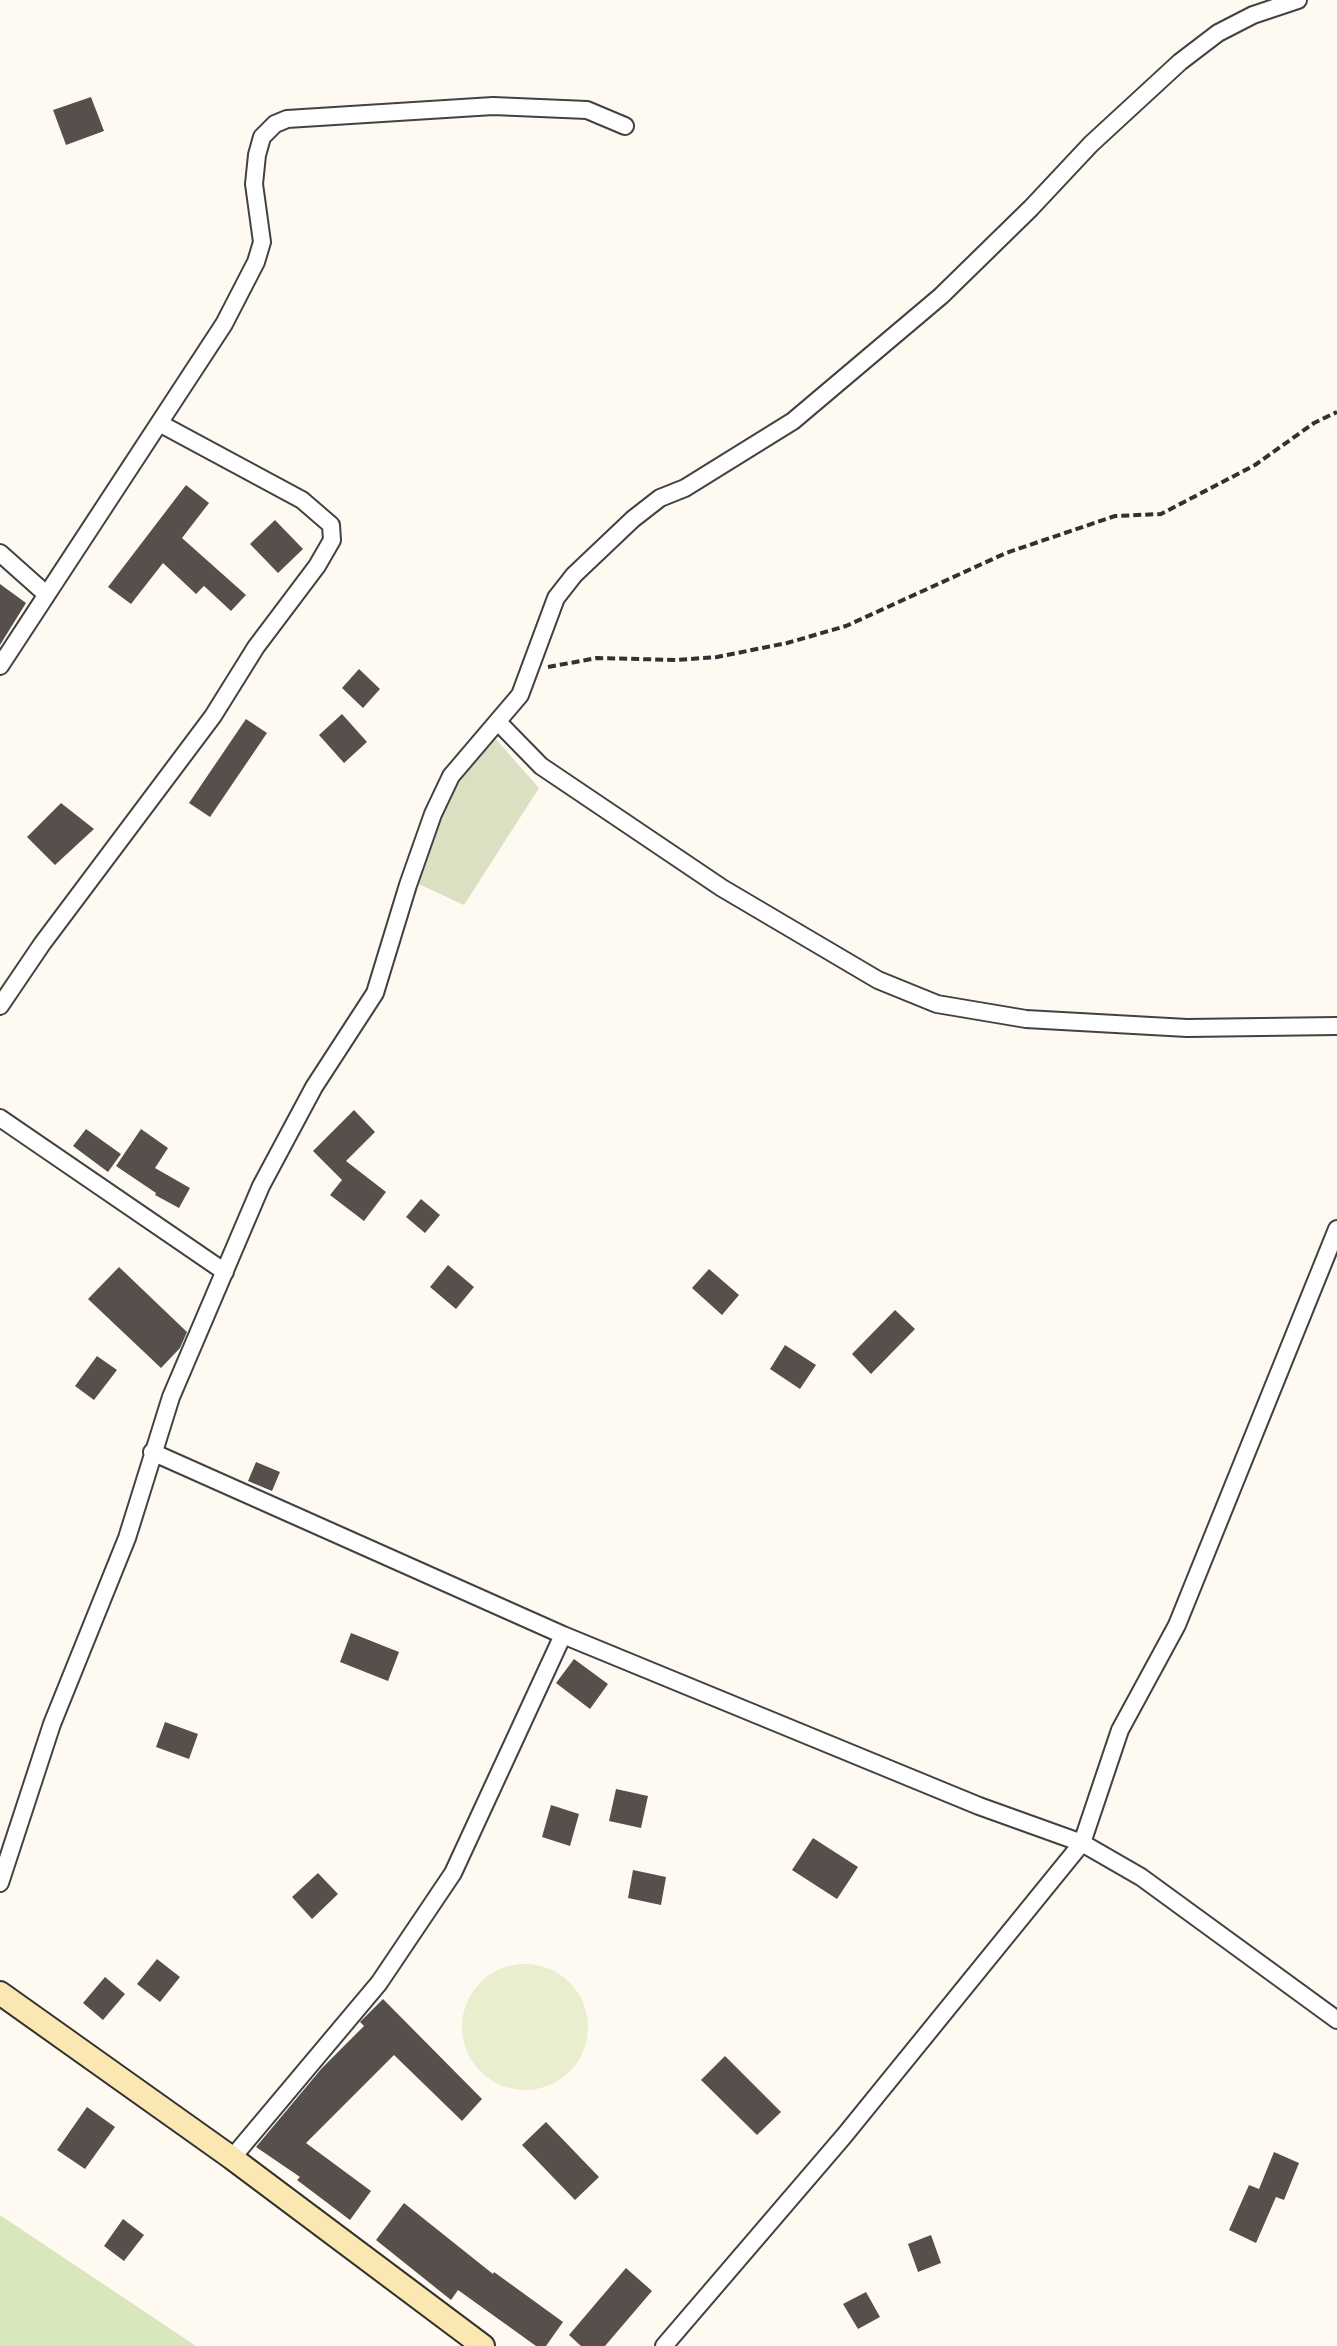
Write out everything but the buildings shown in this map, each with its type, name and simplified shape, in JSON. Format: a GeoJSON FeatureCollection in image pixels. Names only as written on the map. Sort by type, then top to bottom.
{"type":"FeatureCollection","features":[{"type":"Feature","properties":{"kind":"street"},"geometry":{"type":"LineString","coordinates":[[0,1883],[52,1724],[127,1538],[171,1397],[225,1272],[268,1174],[314,1087],[375,993],[418,857],[451,776],[520,695],[556,598],[574,575],[633,519],[660,498],[685,488],[793,421],[941,296],[1091,144],[1180,62],[1218,33],[1298,0]]}},
{"type":"Feature","properties":{"kind":"street"},"geometry":{"type":"LineString","coordinates":[[0,666],[224,324],[256,262],[262,242],[254,184],[257,155],[262,137],[275,124],[287,119],[493,106],[587,110],[625,126]]}},
{"type":"Feature","properties":{"kind":"street"},"geometry":{"type":"LineString","coordinates":[[0,1006],[42,944],[213,716],[256,647],[317,566],[332,540],[331,525],[302,500],[159,423]]}},
{"type":"Feature","properties":{"kind":"street"},"geometry":{"type":"LineString","coordinates":[[0,553],[46,594]]}},
{"type":"Feature","properties":{"kind":"street"},"geometry":{"type":"LineString","coordinates":[[499,723],[541,766],[722,888],[878,980],[937,1004],[1026,1019],[1187,1028],[1337,1026]]}},
{"type":"Feature","properties":{"kind":"street"},"geometry":{"type":"LineString","coordinates":[[0,1118],[225,1272]]}},
{"type":"Feature","properties":{"kind":"street"},"geometry":{"type":"LineString","coordinates":[[664,2346],[844,2136],[1082,1843],[1120,1730],[1177,1625],[1337,1229]]}},
{"type":"Feature","properties":{"kind":"street"},"geometry":{"type":"LineString","coordinates":[[152,1452],[563,1635],[979,1806],[1082,1843],[1141,1877],[1337,2020]]}},
{"type":"Feature","properties":{"kind":"street"},"geometry":{"type":"LineString","coordinates":[[232,2158],[379,1983],[453,1873],[563,1635]]}},
{"type":"Feature","properties":{"kind":"street"},"geometry":{"type":"LineString","coordinates":[[0,1993],[232,2158],[483,2346]]}},
{"type":"Feature","properties":{"kind":"path"},"geometry":{"type":"LineString","coordinates":[[530,671],[597,658],[676,660],[717,657],[787,643],[846,626],[1006,553],[1115,516],[1161,514],[1255,465],[1314,423],[1337,412]]}},
{"type":"Feature","properties":{"kind":"green space"},"geometry":{"type":"Polygon","coordinates":[[[494,737],[539,788],[464,905],[414,882],[453,784],[494,737]]]}},
{"type":"Feature","properties":{"kind":"green space"},"geometry":{"type":"Polygon","coordinates":[[[525,1964],[549,1968],[570,1982],[584,2003],[588,2027],[584,2051],[570,2072],[549,2086],[525,2090],[501,2086],[480,2072],[466,2051],[462,2027],[466,2003],[480,1982],[501,1968],[525,1964]]]}},
{"type":"Feature","properties":{"kind":"green space"},"geometry":{"type":"Polygon","coordinates":[[[0,2215],[196,2346],[0,2346],[0,2215]]]}}]}
